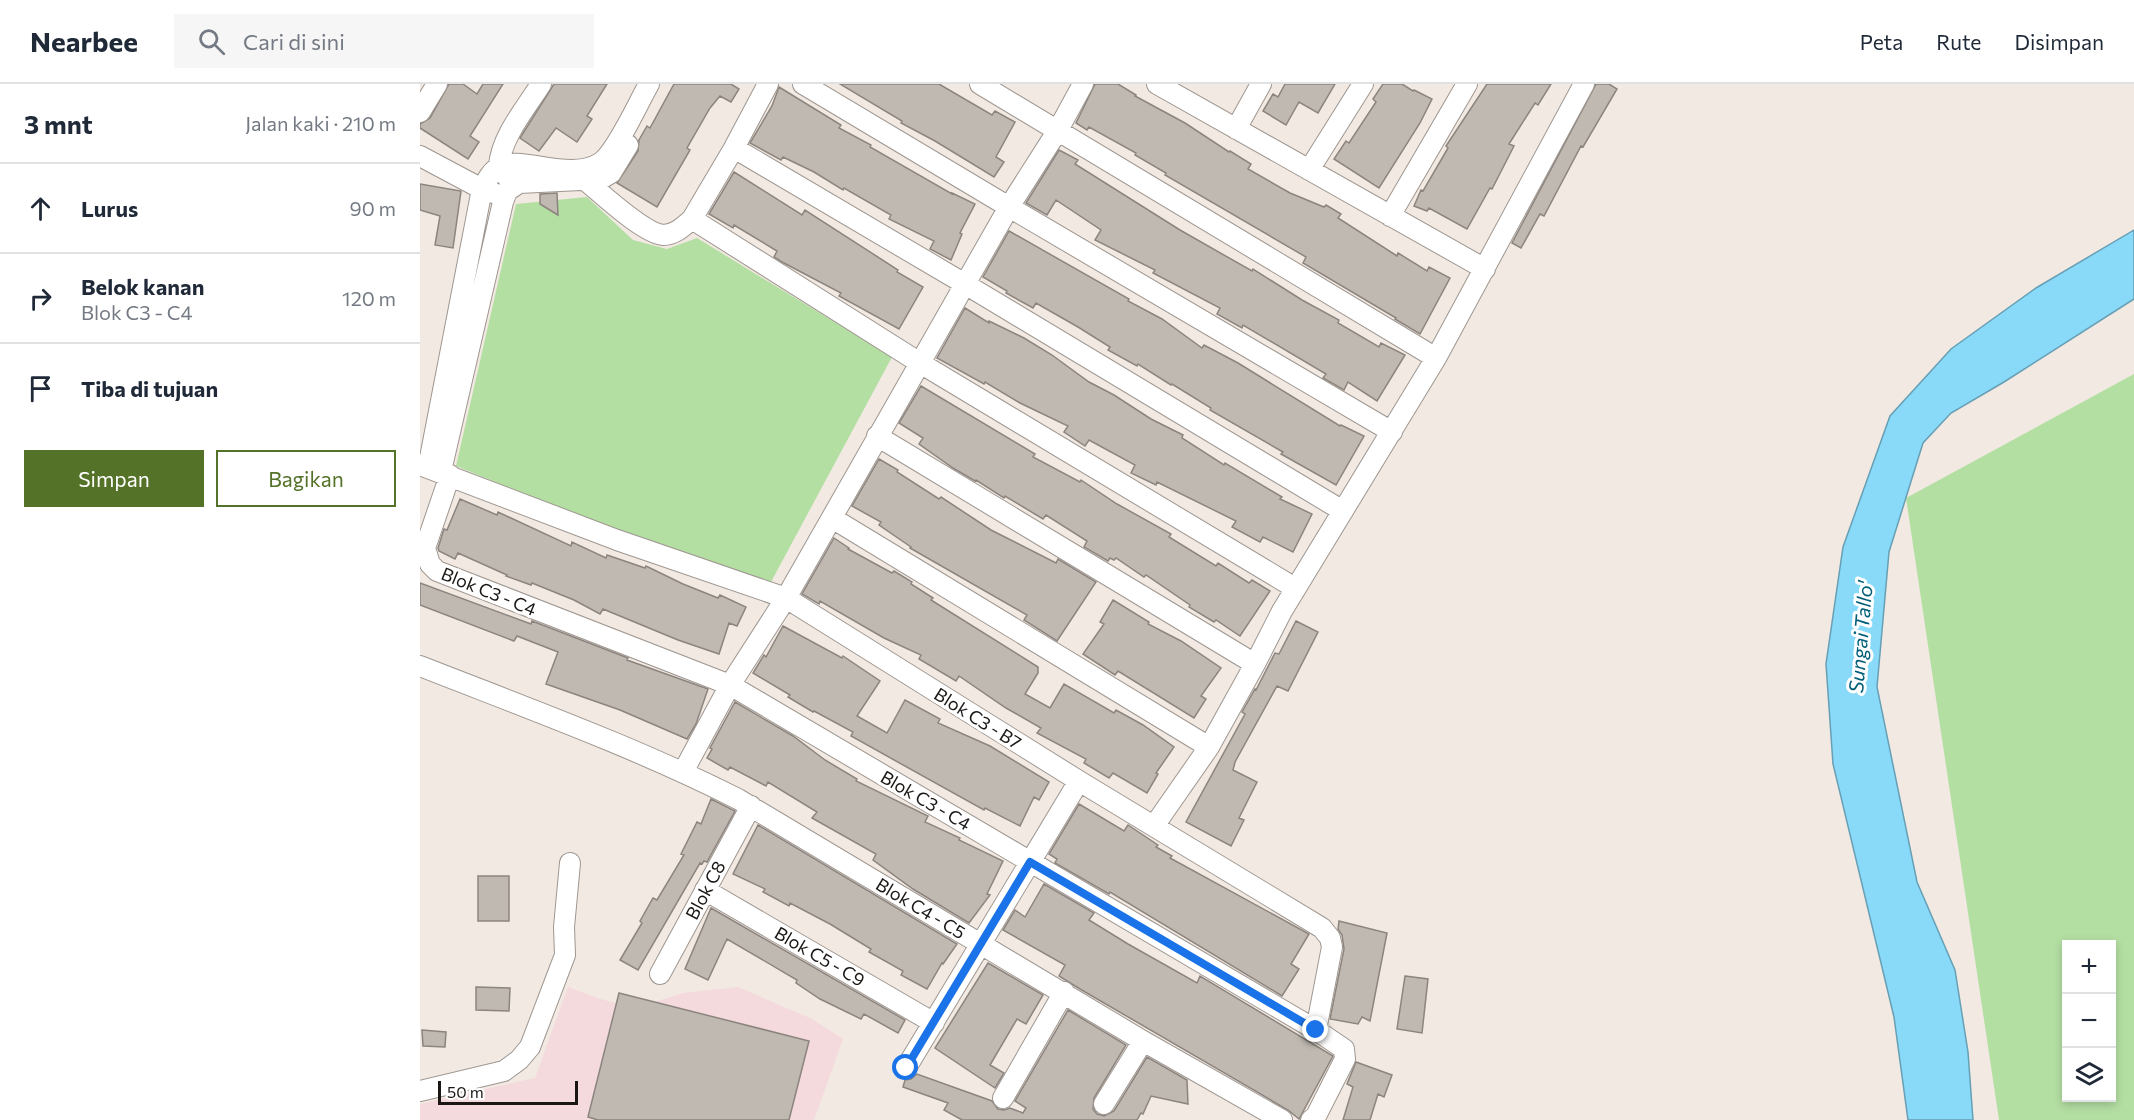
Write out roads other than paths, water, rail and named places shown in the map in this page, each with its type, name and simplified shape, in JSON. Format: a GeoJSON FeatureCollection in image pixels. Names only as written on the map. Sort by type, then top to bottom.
{"type":"FeatureCollection","features":[{"type":"Feature","properties":{"kind":"street"},"geometry":{"type":"LineString","coordinates":[[420,112],[437,84]]}},
{"type":"Feature","properties":{"kind":"street"},"geometry":{"type":"LineString","coordinates":[[435,470],[482,189],[499,166],[510,133],[541,84]]}},
{"type":"Feature","properties":{"kind":"street"},"geometry":{"type":"LineString","coordinates":[[499,166],[515,164],[558,170],[589,167],[600,163],[610,153],[650,84]]}},
{"type":"Feature","properties":{"kind":"street"},"geometry":{"type":"LineString","coordinates":[[420,156],[482,189],[508,191],[519,183],[601,179],[611,173],[665,84]]}},
{"type":"Feature","properties":{"kind":"street"},"geometry":{"type":"LineString","coordinates":[[585,180],[652,232],[664,235],[674,233],[692,219],[768,84]]}},
{"type":"Feature","properties":{"kind":"street"},"geometry":{"type":"LineString","coordinates":[[803,84],[1392,432]]}},
{"type":"Feature","properties":{"kind":"street"},"geometry":{"type":"LineString","coordinates":[[980,84],[1436,358]]}},
{"type":"Feature","properties":{"kind":"street"},"geometry":{"type":"LineString","coordinates":[[683,772],[730,685],[786,598],[1009,207],[1058,130],[1083,84]]}},
{"type":"Feature","properties":{"kind":"street"},"geometry":{"type":"LineString","coordinates":[[1157,84],[1485,269]]}},
{"type":"Feature","properties":{"kind":"street"},"geometry":{"type":"LineString","coordinates":[[1236,129],[1261,84]]}},
{"type":"Feature","properties":{"kind":"street"},"geometry":{"type":"LineString","coordinates":[[1309,170],[1363,84]]}},
{"type":"Feature","properties":{"kind":"street"},"geometry":{"type":"LineString","coordinates":[[1390,216],[1467,84]]}},
{"type":"Feature","properties":{"kind":"street"},"geometry":{"type":"LineString","coordinates":[[1162,831],[1295,588],[1436,358],[1584,84]]}},
{"type":"Feature","properties":{"kind":"street"},"geometry":{"type":"LineString","coordinates":[[734,148],[1343,511]]}},
{"type":"Feature","properties":{"kind":"street"},"geometry":{"type":"LineString","coordinates":[[435,470],[508,191],[499,166]]}},
{"type":"Feature","properties":{"kind":"street"},"geometry":{"type":"LineString","coordinates":[[692,219],[920,363],[1295,588]]}},
{"type":"Feature","properties":{"kind":"street"},"geometry":{"type":"LineString","coordinates":[[877,436],[1255,664]]}},
{"type":"Feature","properties":{"kind":"street","name":"Blok C3 - C4"},"geometry":{"type":"LineString","coordinates":[[435,470],[424,548],[430,564],[437,571],[730,685],[1316,1030],[1344,1049],[1345,1059],[1313,1118]]}},
{"type":"Feature","properties":{"kind":"street","name":"Blok C3 - B7"},"geometry":{"type":"LineString","coordinates":[[435,470],[617,540],[786,598],[1079,781],[1322,928],[1330,939],[1332,947],[1316,1030]]}},
{"type":"Feature","properties":{"kind":"street"},"geometry":{"type":"LineString","coordinates":[[832,518],[1209,747]]}},
{"type":"Feature","properties":{"kind":"street","name":"Blok C4 - C5"},"geometry":{"type":"LineString","coordinates":[[420,666],[594,734],[683,772],[751,806],[1143,1041],[1282,1120]]}},
{"type":"Feature","properties":{"kind":"street"},"geometry":{"type":"LineString","coordinates":[[906,1068],[1079,781]]}},
{"type":"Feature","properties":{"kind":"street","name":"Blok C8"},"geometry":{"type":"LineString","coordinates":[[660,974],[751,806]]}},
{"type":"Feature","properties":{"kind":"street"},"geometry":{"type":"LineString","coordinates":[[420,1091],[504,1071],[519,1060],[530,1047],[565,955],[564,927],[570,863]]}},
{"type":"Feature","properties":{"kind":"street","name":"Blok C5 - C9"},"geometry":{"type":"LineString","coordinates":[[705,890],[934,1023]]}},
{"type":"Feature","properties":{"kind":"street"},"geometry":{"type":"LineString","coordinates":[[1003,1098],[1064,992]]}},
{"type":"Feature","properties":{"kind":"street"},"geometry":{"type":"LineString","coordinates":[[1104,1104],[1143,1041]]}},
{"type":"Feature","properties":{"kind":"water","name":"Sungai Tallo'"},"geometry":{"type":"Polygon","coordinates":[[[2134,230],[2134,299],[1951,413],[1923,443],[1889,552],[1877,687],[1917,882],[1955,970],[1968,1052],[1973,1120],[1908,1120],[1894,1017],[1833,764],[1826,664],[1843,547],[1890,416],[1951,349],[2036,288],[2134,230]]]}}]}
